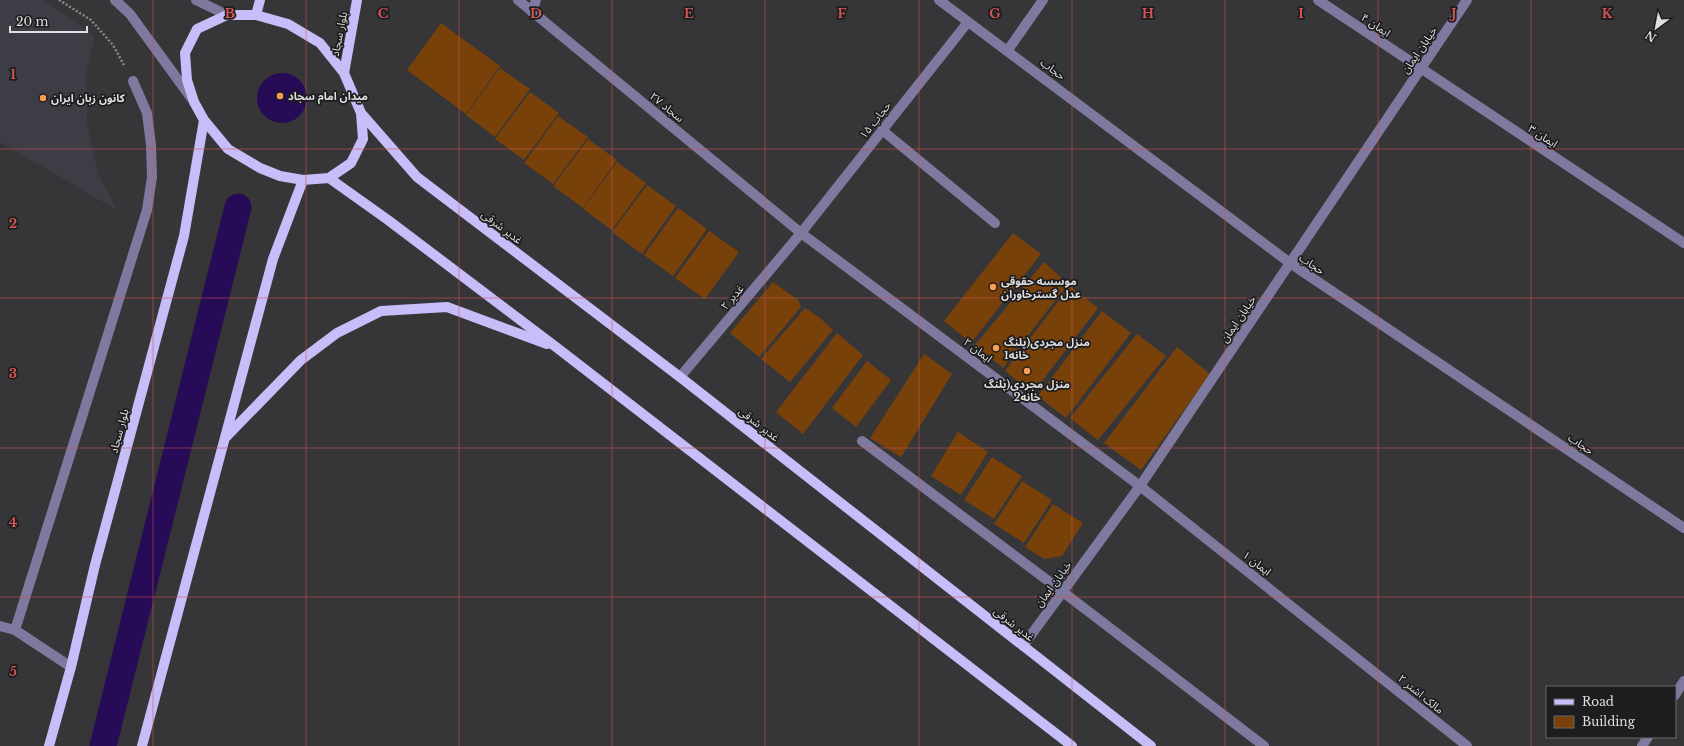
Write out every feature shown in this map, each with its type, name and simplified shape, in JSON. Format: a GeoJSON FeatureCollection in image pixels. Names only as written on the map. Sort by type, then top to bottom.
{"type":"FeatureCollection","features":[{"type":"Feature","properties":{"kind":"main road"},"geometry":{"type":"LineString","coordinates":[[256,15],[260,0]]}},
{"type":"Feature","properties":{"kind":"main road","name":"بلوار سجاد"},"geometry":{"type":"LineString","coordinates":[[344,73],[357,0]]}},
{"type":"Feature","properties":{"kind":"main road"},"geometry":{"type":"LineString","coordinates":[[227,15],[256,15],[288,24],[320,43],[344,73],[361,113],[363,139],[351,163],[329,178],[303,180],[280,176],[260,168],[228,149],[204,120],[194,102],[187,80],[185,53],[197,29],[227,15]]}},
{"type":"Feature","properties":{"kind":"main road","name":"غدیر شرقی"},"geometry":{"type":"LineString","coordinates":[[361,113],[417,177],[680,377],[1151,746]]}},
{"type":"Feature","properties":{"kind":"main road","name":"بلوار سجاد"},"geometry":{"type":"LineString","coordinates":[[49,746],[71,667],[95,565],[184,236],[204,120]]}},
{"type":"Feature","properties":{"kind":"main road"},"geometry":{"type":"LineString","coordinates":[[329,178],[394,225],[556,348],[1072,746]]}},
{"type":"Feature","properties":{"kind":"main road"},"geometry":{"type":"LineString","coordinates":[[142,746],[273,259],[303,180]]}},
{"type":"Feature","properties":{"kind":"main road"},"geometry":{"type":"LineString","coordinates":[[224,438],[301,360],[337,334],[381,311],[447,307],[556,348]]}},
{"type":"Feature","properties":{"kind":"street"},"geometry":{"type":"LineString","coordinates":[[115,0],[130,14],[194,102]]}},
{"type":"Feature","properties":{"kind":"street"},"geometry":{"type":"LineString","coordinates":[[196,0],[227,15]]}},
{"type":"Feature","properties":{"kind":"street","name":"سجاد ۲۷"},"geometry":{"type":"LineString","coordinates":[[518,0],[801,233]]}},
{"type":"Feature","properties":{"kind":"street"},"geometry":{"type":"LineString","coordinates":[[532,12],[536,0]]}},
{"type":"Feature","properties":{"kind":"street","name":"حجاب"},"geometry":{"type":"LineString","coordinates":[[939,0],[1008,50],[1290,263],[1684,528]]}},
{"type":"Feature","properties":{"kind":"street"},"geometry":{"type":"LineString","coordinates":[[1008,50],[1043,0]]}},
{"type":"Feature","properties":{"kind":"street","name":"ایمان ۴"},"geometry":{"type":"LineString","coordinates":[[1318,0],[1420,69]]}},
{"type":"Feature","properties":{"kind":"street","name":"خیابان ایمان"},"geometry":{"type":"LineString","coordinates":[[1023,646],[1140,486],[1467,0]]}},
{"type":"Feature","properties":{"kind":"street","name":"حجاب ۱۵"},"geometry":{"type":"LineString","coordinates":[[801,233],[968,22]]}},
{"type":"Feature","properties":{"kind":"street","name":"ایمان ۳"},"geometry":{"type":"LineString","coordinates":[[1420,69],[1684,243]]}},
{"type":"Feature","properties":{"kind":"street"},"geometry":{"type":"LineString","coordinates":[[16,630],[147,210],[152,178],[150,139],[147,112],[133,81]]}},
{"type":"Feature","properties":{"kind":"street"},"geometry":{"type":"LineString","coordinates":[[882,130],[995,223]]}},
{"type":"Feature","properties":{"kind":"street","name":"غدیر ۲"},"geometry":{"type":"LineString","coordinates":[[680,377],[801,233]]}},
{"type":"Feature","properties":{"kind":"street","name":"ایمان ۲"},"geometry":{"type":"LineString","coordinates":[[801,233],[1140,486]]}},
{"type":"Feature","properties":{"kind":"street"},"geometry":{"type":"LineString","coordinates":[[862,441],[1264,746]]}},
{"type":"Feature","properties":{"kind":"street","name":"ایمان ۱"},"geometry":{"type":"LineString","coordinates":[[1140,486],[1360,660]]}},
{"type":"Feature","properties":{"kind":"street"},"geometry":{"type":"LineString","coordinates":[[0,626],[16,630],[71,667]]}},
{"type":"Feature","properties":{"kind":"street","name":"مالک اشتر ۲"},"geometry":{"type":"LineString","coordinates":[[1360,660],[1467,746]]}},
{"type":"Feature","properties":{"kind":"street"},"geometry":{"type":"LineString","coordinates":[[1676,693],[1684,681]]}},
{"type":"Feature","properties":{"kind":"path"},"geometry":{"type":"LineString","coordinates":[[59,0],[91,20],[113,45],[133,81]]}},
{"type":"Feature","properties":{"kind":"shaded area","name":"کانون زبان ایران"},"geometry":{"type":"Polygon","coordinates":[[[0,0],[44,0],[95,36],[86,74],[87,122],[98,174],[117,210],[0,142],[0,0]]]}},
{"type":"Feature","properties":{"kind":"shaded area"},"geometry":{"type":"Polygon","coordinates":[[[282,73],[296,77],[303,84],[307,98],[303,112],[296,119],[282,123],[268,119],[261,112],[257,98],[261,84],[268,77],[282,73]]]}},
{"type":"Feature","properties":{"kind":"building"},"geometry":{"type":"Polygon","coordinates":[[[441,23],[500,66],[466,114],[407,70],[441,23]]]}},
{"type":"Feature","properties":{"kind":"building"},"geometry":{"type":"Polygon","coordinates":[[[500,68],[530,89],[495,137],[466,115],[500,68]]]}},
{"type":"Feature","properties":{"kind":"building"},"geometry":{"type":"Polygon","coordinates":[[[530,92],[559,113],[524,160],[495,139],[530,92]]]}},
{"type":"Feature","properties":{"kind":"building"},"geometry":{"type":"Polygon","coordinates":[[[558,116],[588,137],[553,184],[524,163],[558,116]]]}},
{"type":"Feature","properties":{"kind":"building"},"geometry":{"type":"Polygon","coordinates":[[[588,139],[617,160],[583,208],[553,186],[588,139]]]}},
{"type":"Feature","properties":{"kind":"building"},"geometry":{"type":"Polygon","coordinates":[[[617,162],[646,183],[612,230],[583,209],[617,162]]]}},
{"type":"Feature","properties":{"kind":"building"},"geometry":{"type":"Polygon","coordinates":[[[647,185],[676,206],[642,254],[612,232],[647,185]]]}},
{"type":"Feature","properties":{"kind":"building"},"geometry":{"type":"Polygon","coordinates":[[[678,208],[707,229],[673,276],[644,255],[678,208]]]}},
{"type":"Feature","properties":{"kind":"building"},"geometry":{"type":"Polygon","coordinates":[[[709,231],[739,252],[705,299],[675,278],[709,231]]]}},
{"type":"Feature","properties":{"kind":"building","name":"موسسه حقوقی عدل گسترخاوران"},"geometry":{"type":"Polygon","coordinates":[[[1013,233],[1041,254],[971,343],[944,321],[1013,233]]]}},
{"type":"Feature","properties":{"kind":"building"},"geometry":{"type":"Polygon","coordinates":[[[1044,262],[1068,284],[1003,368],[975,345],[1044,262]]]}},
{"type":"Feature","properties":{"kind":"building"},"geometry":{"type":"Polygon","coordinates":[[[773,282],[798,300],[801,307],[759,357],[730,333],[773,282]]]}},
{"type":"Feature","properties":{"kind":"building"},"geometry":{"type":"Polygon","coordinates":[[[1070,286],[1098,308],[1033,393],[1005,371],[1070,286]]]}},
{"type":"Feature","properties":{"kind":"building"},"geometry":{"type":"Polygon","coordinates":[[[805,308],[819,317],[833,330],[790,382],[761,359],[805,308]]]}},
{"type":"Feature","properties":{"kind":"building"},"geometry":{"type":"Polygon","coordinates":[[[1102,311],[1131,333],[1066,418],[1038,396],[1102,311]]]}},
{"type":"Feature","properties":{"kind":"building"},"geometry":{"type":"Polygon","coordinates":[[[837,333],[863,355],[803,434],[776,412],[837,333]]]}},
{"type":"Feature","properties":{"kind":"building"},"geometry":{"type":"Polygon","coordinates":[[[1137,334],[1166,356],[1098,440],[1070,418],[1137,334]]]}},
{"type":"Feature","properties":{"kind":"building"},"geometry":{"type":"Polygon","coordinates":[[[1177,347],[1210,374],[1141,470],[1104,443],[1177,347]]]}},
{"type":"Feature","properties":{"kind":"building"},"geometry":{"type":"Polygon","coordinates":[[[924,354],[952,374],[901,457],[870,438],[924,354]]]}},
{"type":"Feature","properties":{"kind":"building"},"geometry":{"type":"Polygon","coordinates":[[[867,361],[891,380],[856,427],[832,408],[867,361]]]}},
{"type":"Feature","properties":{"kind":"building"},"geometry":{"type":"Polygon","coordinates":[[[958,432],[988,452],[961,495],[931,476],[958,432]]]}},
{"type":"Feature","properties":{"kind":"building"},"geometry":{"type":"Polygon","coordinates":[[[992,457],[1022,476],[994,519],[964,500],[992,457]]]}},
{"type":"Feature","properties":{"kind":"building"},"geometry":{"type":"Polygon","coordinates":[[[1022,481],[1052,500],[1024,543],[994,524],[1022,481]]]}},
{"type":"Feature","properties":{"kind":"building"},"geometry":{"type":"Polygon","coordinates":[[[1053,504],[1083,523],[1062,556],[1044,559],[1025,547],[1053,504]]]}},
{"type":"Feature","properties":{"kind":"waterway"},"geometry":{"type":"LineString","coordinates":[[103,746],[238,207]]}},
{"type":"Feature","properties":{"kind":"place","name":"میدان امام سجاد"},"geometry":{"type":"Point","coordinates":[280,96]}},
{"type":"Feature","properties":{"kind":"place","name":"کانون زبان ایران"},"geometry":{"type":"Point","coordinates":[43,98]}},
{"type":"Feature","properties":{"kind":"place","name":"موسسه حقوقی عدل گسترخاوران"},"geometry":{"type":"Point","coordinates":[993,287]}},
{"type":"Feature","properties":{"kind":"place","name":"منزل مجردی(پلنگ خانه1"},"geometry":{"type":"Point","coordinates":[996,348]}},
{"type":"Feature","properties":{"kind":"place","name":"منزل مجردی(پلنگ خانه2"},"geometry":{"type":"Point","coordinates":[1027,371]}}]}
